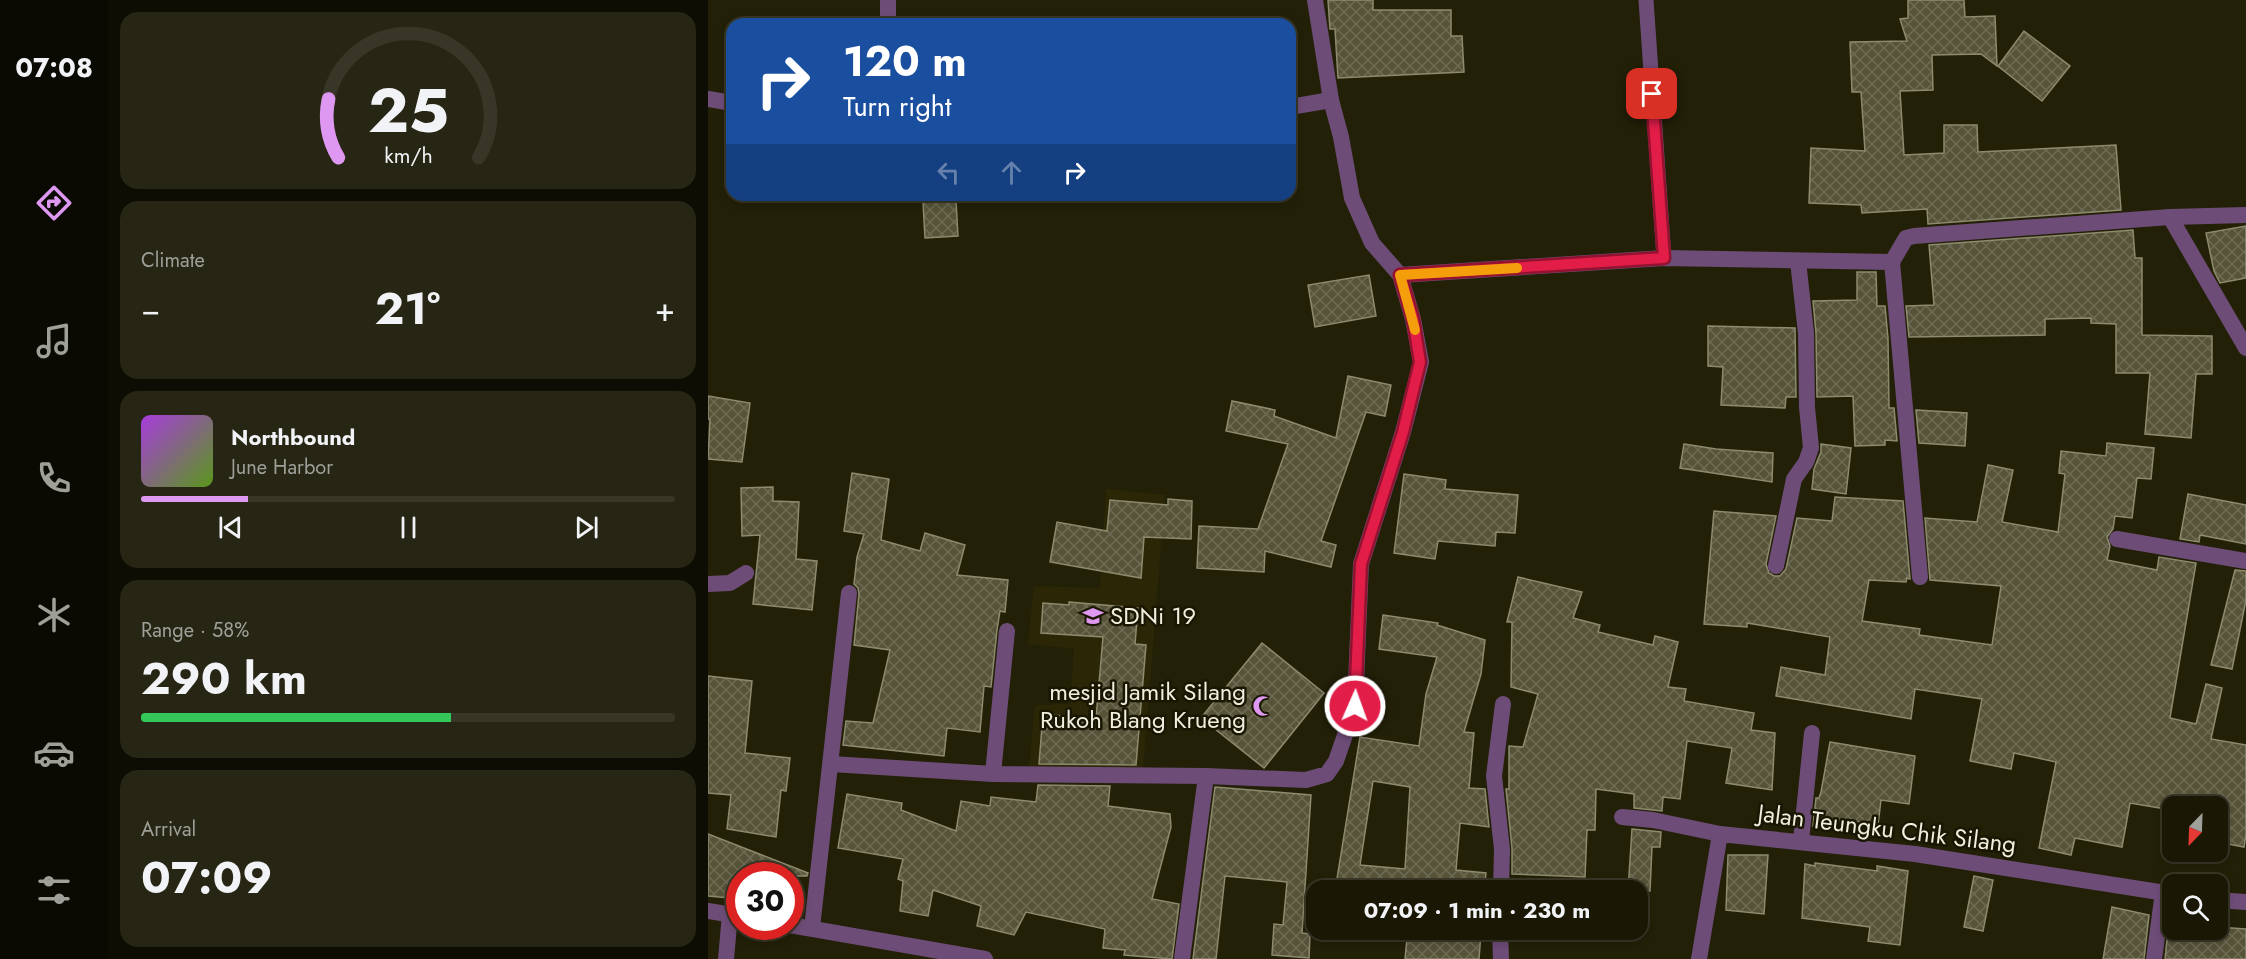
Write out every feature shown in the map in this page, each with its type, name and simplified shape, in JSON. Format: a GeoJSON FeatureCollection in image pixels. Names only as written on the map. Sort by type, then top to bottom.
{"type":"FeatureCollection","features":[{"type":"Feature","properties":{"kind":"street"},"geometry":{"type":"LineString","coordinates":[[888,0],[888,18]]}},
{"type":"Feature","properties":{"kind":"street"},"geometry":{"type":"LineString","coordinates":[[831,764],[993,774],[1206,776],[1306,780],[1327,774],[1336,761],[1355,706],[1361,564],[1403,432],[1420,362],[1413,319],[1400,275],[1372,243],[1352,198],[1341,137],[1331,100],[1315,0]]}},
{"type":"Feature","properties":{"kind":"street"},"geometry":{"type":"LineString","coordinates":[[708,99],[726,102]]}},
{"type":"Feature","properties":{"kind":"street"},"geometry":{"type":"LineString","coordinates":[[1296,106],[1331,100]]}},
{"type":"Feature","properties":{"kind":"street"},"geometry":{"type":"LineString","coordinates":[[1920,577],[1892,262],[1906,238],[2170,217],[2246,215]]}},
{"type":"Feature","properties":{"kind":"street"},"geometry":{"type":"LineString","coordinates":[[2170,217],[2246,348]]}},
{"type":"Feature","properties":{"kind":"street"},"geometry":{"type":"LineString","coordinates":[[1400,275],[1664,258],[1892,262]]}},
{"type":"Feature","properties":{"kind":"street"},"geometry":{"type":"LineString","coordinates":[[1776,566],[1794,479],[1806,462],[1811,448],[1806,333],[1798,261]]}},
{"type":"Feature","properties":{"kind":"street"},"geometry":{"type":"LineString","coordinates":[[2117,539],[2246,561]]}},
{"type":"Feature","properties":{"kind":"street"},"geometry":{"type":"LineString","coordinates":[[708,584],[730,583],[746,573]]}},
{"type":"Feature","properties":{"kind":"street"},"geometry":{"type":"LineString","coordinates":[[812,928],[849,592]]}},
{"type":"Feature","properties":{"kind":"street"},"geometry":{"type":"LineString","coordinates":[[993,774],[1007,631]]}},
{"type":"Feature","properties":{"kind":"street"},"geometry":{"type":"LineString","coordinates":[[1501,880],[1502,849],[1494,776],[1503,704]]}},
{"type":"Feature","properties":{"kind":"street"},"geometry":{"type":"LineString","coordinates":[[1801,841],[1812,733]]}},
{"type":"Feature","properties":{"kind":"street"},"geometry":{"type":"LineString","coordinates":[[1182,959],[1206,776]]}},
{"type":"Feature","properties":{"kind":"street","name":"Jalan Teungku Chik Silang"},"geometry":{"type":"LineString","coordinates":[[1622,817],[1653,820],[1720,834],[1915,854],[2162,892]]}},
{"type":"Feature","properties":{"kind":"street"},"geometry":{"type":"LineString","coordinates":[[1699,959],[1720,834]]}},
{"type":"Feature","properties":{"kind":"street"},"geometry":{"type":"LineString","coordinates":[[2228,901],[2246,902]]}},
{"type":"Feature","properties":{"kind":"street"},"geometry":{"type":"LineString","coordinates":[[708,910],[726,913]]}},
{"type":"Feature","properties":{"kind":"street"},"geometry":{"type":"LineString","coordinates":[[2154,959],[2162,921]]}},
{"type":"Feature","properties":{"kind":"street"},"geometry":{"type":"LineString","coordinates":[[804,927],[985,959]]}},
{"type":"Feature","properties":{"kind":"street"},"geometry":{"type":"LineString","coordinates":[[726,959],[730,940]]}},
{"type":"Feature","properties":{"kind":"street"},"geometry":{"type":"LineString","coordinates":[[1500,940],[1501,959]]}},
{"type":"Feature","properties":{"kind":"lane"},"geometry":{"type":"LineString","coordinates":[[1646,0],[1664,258]]}},
{"type":"Feature","properties":{"kind":"shaded area","name":"SDNi 19"},"geometry":{"type":"Polygon","coordinates":[[[1106,489],[1165,495],[1143,770],[1029,770],[1035,705],[1070,704],[1074,649],[1028,644],[1034,586],[1100,588],[1106,489]]]}},
{"type":"Feature","properties":{"kind":"building"},"geometry":{"type":"Polygon","coordinates":[[[1328,0],[1373,0],[1373,10],[1451,10],[1451,36],[1462,36],[1464,72],[1338,78],[1335,29],[1330,29],[1328,0]]]}},
{"type":"Feature","properties":{"kind":"building"},"geometry":{"type":"Polygon","coordinates":[[[1908,0],[1964,0],[1965,17],[1995,16],[1997,66],[1981,54],[1932,55],[1933,90],[1900,91],[1904,155],[1944,153],[1944,125],[1977,125],[1978,152],[2116,145],[2121,210],[1928,224],[1927,209],[1862,213],[1861,205],[1809,203],[1811,148],[1865,151],[1861,92],[1852,92],[1850,42],[1907,41],[1900,19],[1908,18],[1908,0]]]}},
{"type":"Feature","properties":{"kind":"building"},"geometry":{"type":"Polygon","coordinates":[[[2024,31],[2070,66],[2042,101],[1998,66],[2024,31]]]}},
{"type":"Feature","properties":{"kind":"building"},"geometry":{"type":"Polygon","coordinates":[[[956,201],[958,236],[925,238],[923,202],[956,201]]]}},
{"type":"Feature","properties":{"kind":"building"},"geometry":{"type":"Polygon","coordinates":[[[2246,226],[2246,278],[2220,283],[2214,271],[2206,233],[2246,226]]]}},
{"type":"Feature","properties":{"kind":"building"},"geometry":{"type":"Polygon","coordinates":[[[2133,230],[2135,258],[2142,258],[2142,335],[2212,336],[2212,374],[2196,374],[2191,438],[2145,434],[2150,373],[2116,373],[2116,324],[2091,323],[2091,318],[2045,319],[2045,335],[1909,337],[1906,306],[1934,305],[1929,245],[2133,230]]]}},
{"type":"Feature","properties":{"kind":"building"},"geometry":{"type":"Polygon","coordinates":[[[1857,272],[1876,272],[1877,306],[1885,306],[1889,408],[1894,408],[1897,441],[1885,440],[1885,445],[1855,446],[1853,396],[1817,397],[1813,301],[1857,300],[1857,272]]]}},
{"type":"Feature","properties":{"kind":"building"},"geometry":{"type":"Polygon","coordinates":[[[1369,275],[1376,316],[1315,327],[1308,285],[1369,275]]]}},
{"type":"Feature","properties":{"kind":"building"},"geometry":{"type":"Polygon","coordinates":[[[1708,326],[1795,328],[1796,397],[1786,397],[1785,408],[1721,405],[1723,367],[1708,366],[1708,326]]]}},
{"type":"Feature","properties":{"kind":"building"},"geometry":{"type":"Polygon","coordinates":[[[1348,376],[1391,385],[1385,416],[1366,412],[1321,541],[1336,545],[1331,567],[1265,551],[1264,572],[1197,568],[1199,526],[1258,529],[1288,444],[1226,431],[1232,401],[1275,410],[1274,416],[1336,438],[1348,376]]]}},
{"type":"Feature","properties":{"kind":"building"},"geometry":{"type":"Polygon","coordinates":[[[708,396],[750,403],[742,462],[708,459],[710,419],[708,419],[708,396]]]}},
{"type":"Feature","properties":{"kind":"building"},"geometry":{"type":"Polygon","coordinates":[[[1916,410],[1967,413],[1965,446],[1919,443],[1916,410]]]}},
{"type":"Feature","properties":{"kind":"building"},"geometry":{"type":"Polygon","coordinates":[[[2107,443],[2154,448],[2151,479],[2137,478],[2132,518],[2115,516],[2113,529],[2107,537],[2110,546],[2107,560],[2157,570],[2159,557],[2196,563],[2170,718],[2196,724],[2206,684],[2222,688],[2211,739],[2246,745],[2244,847],[2228,844],[2228,796],[2162,796],[2162,808],[2130,803],[2122,847],[2075,838],[2071,855],[2039,848],[2056,762],[2014,753],[2011,769],[1970,761],[1982,699],[1915,689],[1911,719],[1776,696],[1781,667],[1825,675],[1830,637],[1747,623],[1747,627],[1704,624],[1714,511],[1776,516],[1766,564],[1769,573],[1780,576],[1786,569],[1797,518],[1832,521],[1835,497],[1903,501],[1910,579],[1907,578],[1906,582],[1869,580],[1862,621],[1920,629],[1919,635],[1992,645],[2001,586],[1930,580],[1925,518],[1977,522],[1988,465],[2013,470],[2002,522],[2058,532],[2065,474],[2059,473],[2061,451],[2106,456],[2107,443]]]}},
{"type":"Feature","properties":{"kind":"building"},"geometry":{"type":"Polygon","coordinates":[[[1684,444],[1773,453],[1772,482],[1680,468],[1684,444]]]}},
{"type":"Feature","properties":{"kind":"building"},"geometry":{"type":"Polygon","coordinates":[[[1821,444],[1851,448],[1846,494],[1812,489],[1814,469],[1821,452],[1821,444]]]}},
{"type":"Feature","properties":{"kind":"building"},"geometry":{"type":"Polygon","coordinates":[[[852,473],[889,479],[881,540],[920,551],[925,533],[965,545],[957,575],[1008,580],[1005,612],[1000,611],[991,687],[984,686],[980,732],[947,728],[944,756],[843,745],[846,721],[873,723],[890,650],[854,645],[859,594],[854,584],[857,557],[864,534],[844,531],[852,473]]]}},
{"type":"Feature","properties":{"kind":"building"},"geometry":{"type":"Polygon","coordinates":[[[1404,474],[1446,480],[1445,489],[1518,495],[1515,533],[1496,532],[1495,546],[1438,541],[1435,559],[1394,553],[1404,474]]]}},
{"type":"Feature","properties":{"kind":"building"},"geometry":{"type":"Polygon","coordinates":[[[773,487],[773,501],[799,502],[796,559],[817,561],[812,610],[753,604],[760,535],[742,536],[741,488],[773,487]]]}},
{"type":"Feature","properties":{"kind":"building"},"geometry":{"type":"Polygon","coordinates":[[[2188,494],[2246,505],[2246,544],[2200,535],[2199,542],[2180,539],[2188,494]]]}},
{"type":"Feature","properties":{"kind":"building"},"geometry":{"type":"Polygon","coordinates":[[[1168,499],[1192,501],[1191,539],[1144,537],[1141,578],[1050,562],[1057,522],[1107,531],[1110,500],[1168,505],[1168,499]]]}},
{"type":"Feature","properties":{"kind":"building"},"geometry":{"type":"Polygon","coordinates":[[[2235,570],[2246,571],[2246,600],[2232,669],[2211,665],[2235,570]]]}},
{"type":"Feature","properties":{"kind":"building"},"geometry":{"type":"Polygon","coordinates":[[[1518,577],[1582,592],[1573,618],[1600,625],[1598,632],[1653,645],[1655,636],[1678,642],[1668,687],[1686,689],[1684,701],[1754,713],[1751,730],[1775,733],[1772,790],[1726,783],[1732,748],[1687,741],[1680,799],[1663,797],[1662,811],[1634,808],[1634,794],[1596,789],[1595,830],[1587,830],[1585,877],[1512,874],[1512,848],[1506,789],[1509,789],[1509,746],[1523,747],[1538,694],[1511,687],[1512,622],[1507,622],[1518,577]]]}},
{"type":"Feature","properties":{"kind":"building"},"geometry":{"type":"Polygon","coordinates":[[[1069,602],[1138,608],[1135,644],[1146,645],[1136,765],[1039,764],[1043,714],[1096,719],[1103,637],[1041,633],[1043,603],[1069,605],[1069,602]]]}},
{"type":"Feature","properties":{"kind":"building"},"geometry":{"type":"Polygon","coordinates":[[[1383,615],[1438,623],[1437,625],[1485,640],[1481,674],[1464,732],[1474,733],[1469,788],[1485,789],[1489,827],[1460,823],[1456,870],[1486,873],[1485,880],[1337,880],[1360,737],[1419,746],[1426,694],[1437,657],[1379,649],[1383,615]],[[1373,781],[1360,865],[1405,869],[1410,787],[1373,781]]]}},
{"type":"Feature","properties":{"kind":"building","name":"mesjid Jamik Silang Rukoh Blang Krueng"},"geometry":{"type":"Polygon","coordinates":[[[1262,643],[1324,693],[1264,768],[1201,718],[1262,643]]]}},
{"type":"Feature","properties":{"kind":"building"},"geometry":{"type":"Polygon","coordinates":[[[708,676],[752,681],[745,753],[790,758],[786,791],[781,790],[776,837],[727,829],[731,795],[708,793],[708,676]]]}},
{"type":"Feature","properties":{"kind":"building"},"geometry":{"type":"Polygon","coordinates":[[[1830,742],[1915,756],[1909,804],[1881,800],[1878,825],[1840,819],[1840,822],[1832,821],[1831,828],[1813,826],[1816,798],[1819,798],[1821,792],[1830,742]]]}},
{"type":"Feature","properties":{"kind":"building"},"geometry":{"type":"Polygon","coordinates":[[[1038,785],[1110,786],[1108,806],[1170,814],[1171,827],[1152,899],[1179,904],[1172,959],[1124,955],[1125,950],[1103,948],[1105,929],[1026,912],[1014,935],[977,926],[981,906],[933,890],[928,916],[900,911],[903,881],[898,879],[903,859],[838,848],[847,794],[902,803],[901,810],[956,831],[961,801],[990,806],[991,797],[1036,802],[1038,785]]]}},
{"type":"Feature","properties":{"kind":"building"},"geometry":{"type":"Polygon","coordinates":[[[1215,787],[1311,795],[1302,933],[1306,934],[1306,940],[1310,940],[1309,958],[1272,955],[1274,924],[1283,925],[1287,882],[1225,876],[1216,959],[1193,959],[1215,787]]]}},
{"type":"Feature","properties":{"kind":"building"},"geometry":{"type":"Polygon","coordinates":[[[1632,829],[1661,832],[1660,847],[1652,847],[1650,891],[1648,891],[1648,880],[1629,880],[1632,829]]]}},
{"type":"Feature","properties":{"kind":"building"},"geometry":{"type":"Polygon","coordinates":[[[708,834],[780,862],[726,862],[726,898],[708,896],[708,834]]]}},
{"type":"Feature","properties":{"kind":"building"},"geometry":{"type":"Polygon","coordinates":[[[1728,855],[1768,855],[1764,914],[1726,910],[1728,855]]]}},
{"type":"Feature","properties":{"kind":"building"},"geometry":{"type":"Polygon","coordinates":[[[1815,863],[1877,871],[1877,866],[1908,871],[1900,945],[1868,941],[1870,927],[1802,918],[1805,864],[1815,866],[1815,863]]]}},
{"type":"Feature","properties":{"kind":"building"},"geometry":{"type":"Polygon","coordinates":[[[1974,876],[1993,880],[1983,931],[1964,927],[1974,876]]]}},
{"type":"Feature","properties":{"kind":"building"},"geometry":{"type":"Polygon","coordinates":[[[2112,907],[2149,915],[2144,959],[2103,959],[2112,907]]]}},
{"type":"Feature","properties":{"kind":"building"},"geometry":{"type":"Polygon","coordinates":[[[2228,928],[2246,929],[2246,959],[2165,959],[2167,940],[2228,940],[2228,928]]]}},
{"type":"Feature","properties":{"kind":"building"},"geometry":{"type":"Polygon","coordinates":[[[1407,940],[1480,940],[1479,959],[1405,959],[1407,940]]]}},
{"type":"Feature","properties":{"kind":"slow traffic"},"geometry":{"type":"LineString","coordinates":[[1415,330],[1400,275],[1517,268]]}},
{"type":"Feature","properties":{"kind":"place","name":"SDNi 19"},"geometry":{"type":"Point","coordinates":[1093,616]}},
{"type":"Feature","properties":{"kind":"place","name":"mesjid Jamik Silang Rukoh Blang Krueng"},"geometry":{"type":"Point","coordinates":[1263,706]}},
{"type":"Feature","properties":{"kind":"route"},"geometry":{"type":"LineString","coordinates":[[1355,706],[1361,564],[1403,432],[1420,362],[1413,319],[1400,275],[1664,258],[1652,94]]}}]}
